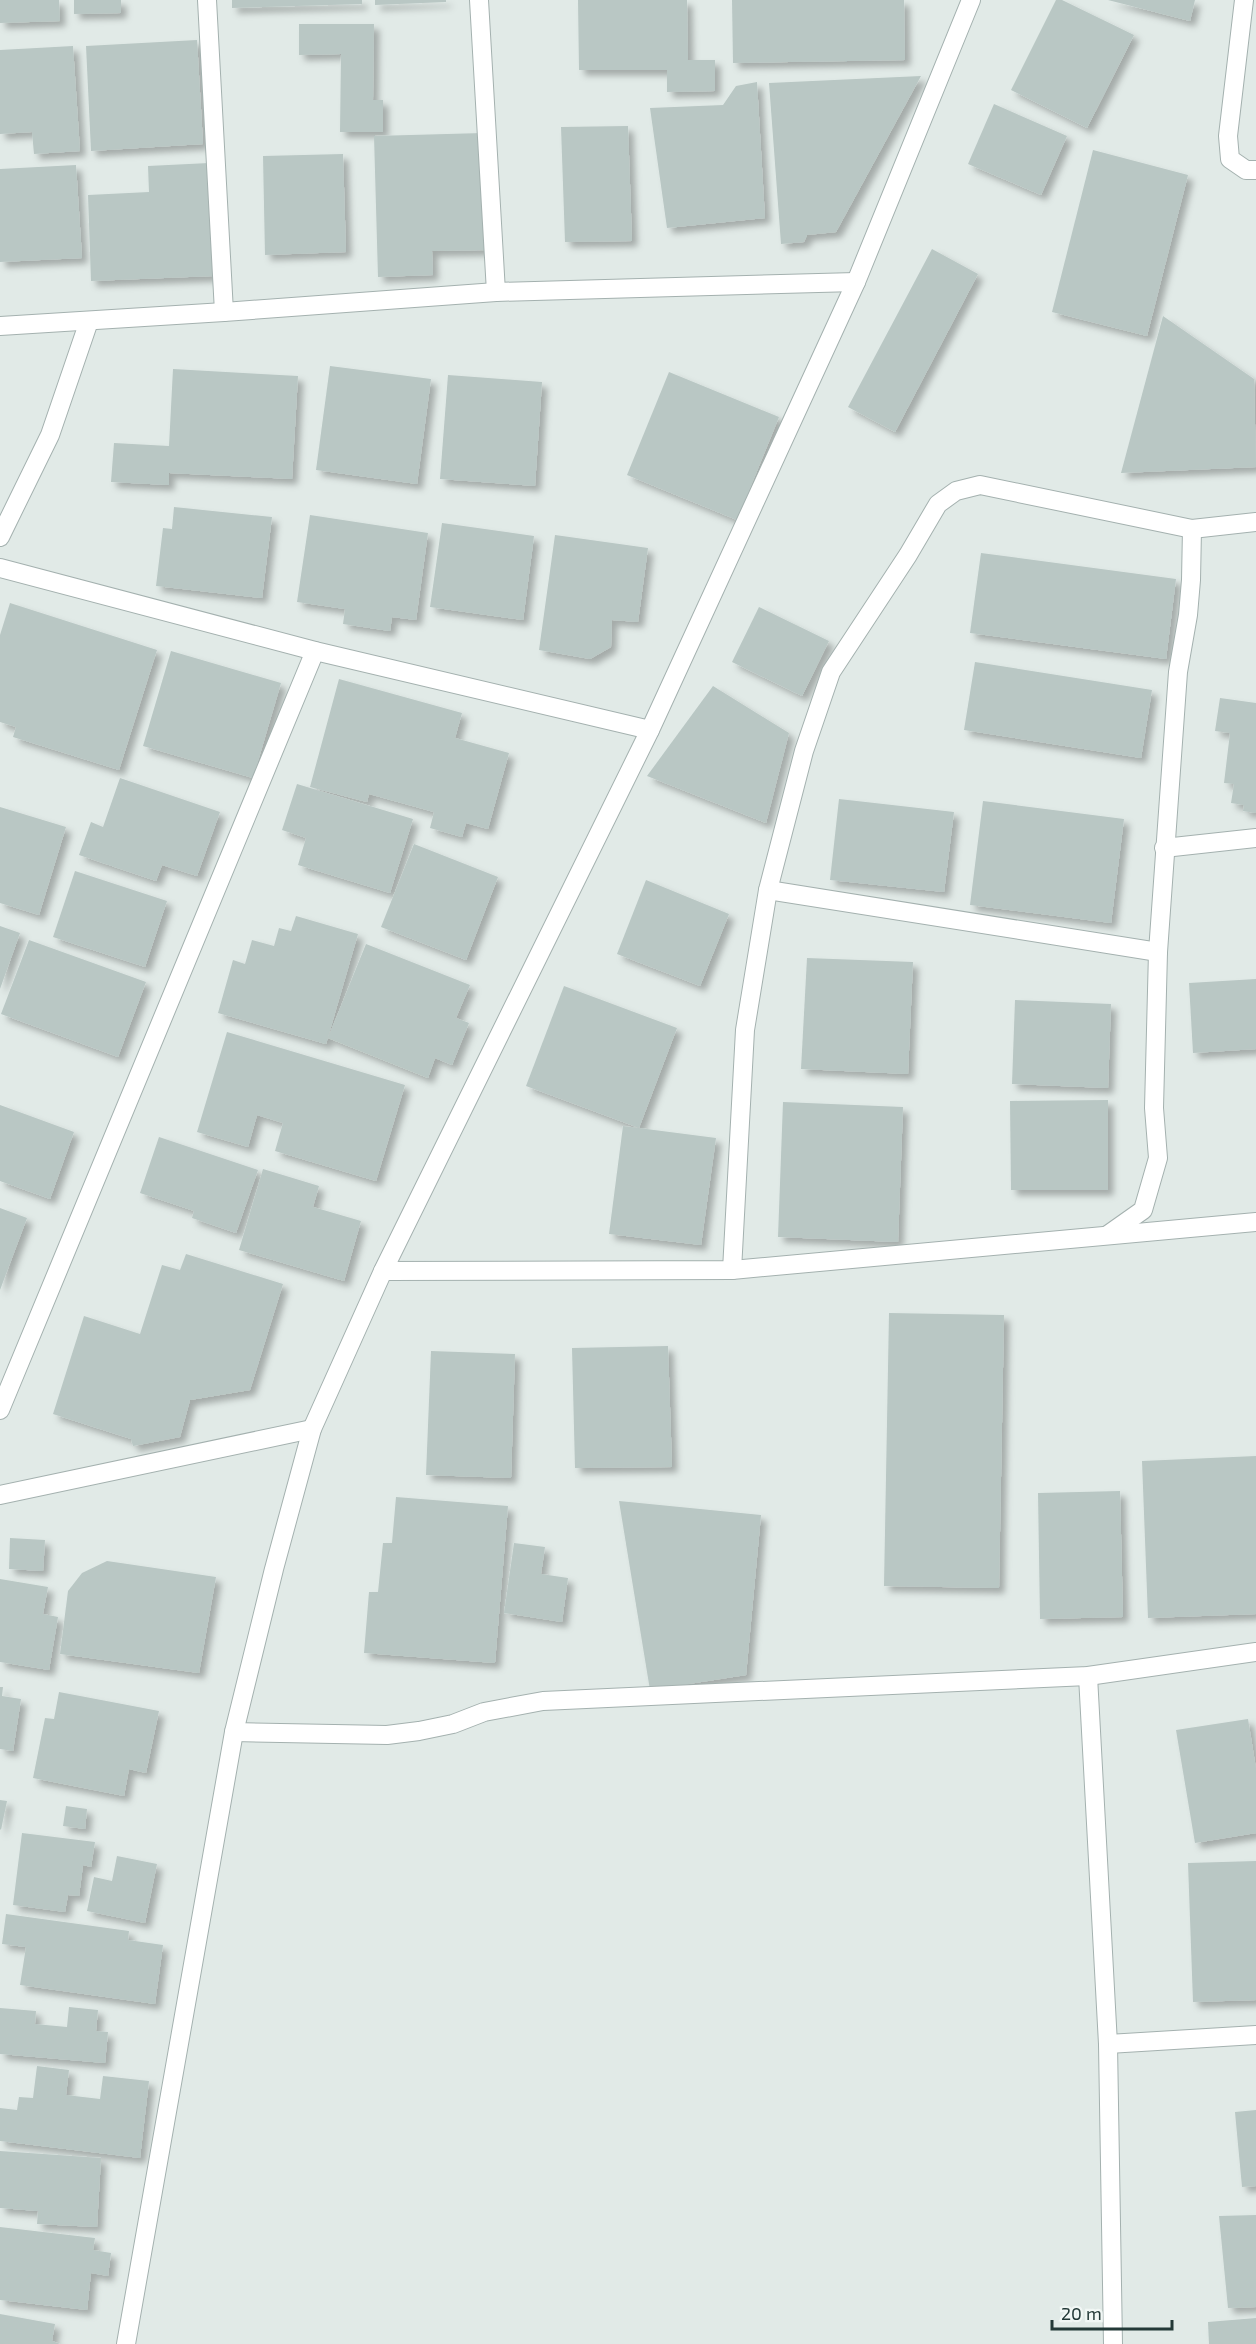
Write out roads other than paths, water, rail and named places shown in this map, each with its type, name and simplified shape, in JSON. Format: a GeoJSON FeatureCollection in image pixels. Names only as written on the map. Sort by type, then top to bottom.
{"type":"FeatureCollection","features":[{"type":"Feature","properties":{"kind":"street"},"geometry":{"type":"LineString","coordinates":[[207,0],[224,312]]}},
{"type":"Feature","properties":{"kind":"street"},"geometry":{"type":"LineString","coordinates":[[479,0],[496,292]]}},
{"type":"Feature","properties":{"kind":"street"},"geometry":{"type":"LineString","coordinates":[[126,2344],[234,1732],[274,1569],[312,1429],[383,1271],[650,729],[856,282],[971,0]]}},
{"type":"Feature","properties":{"kind":"street"},"geometry":{"type":"LineString","coordinates":[[1244,0],[1228,136],[1230,159],[1246,170],[1256,170]]}},
{"type":"Feature","properties":{"kind":"street"},"geometry":{"type":"LineString","coordinates":[[0,326],[496,292],[856,282]]}},
{"type":"Feature","properties":{"kind":"street"},"geometry":{"type":"LineString","coordinates":[[0,537],[50,435],[89,321]]}},
{"type":"Feature","properties":{"kind":"street"},"geometry":{"type":"LineString","coordinates":[[732,1270],[745,1030],[768,890],[804,751],[831,672],[908,555],[938,504],[956,491],[980,485],[1192,529],[1256,522]]}},
{"type":"Feature","properties":{"kind":"street"},"geometry":{"type":"LineString","coordinates":[[1108,1235],[1143,1209],[1158,1158],[1154,1108],[1158,952],[1178,672],[1188,615],[1191,580],[1192,529]]}},
{"type":"Feature","properties":{"kind":"street"},"geometry":{"type":"LineString","coordinates":[[0,568],[315,651],[650,729]]}},
{"type":"Feature","properties":{"kind":"street"},"geometry":{"type":"LineString","coordinates":[[0,1410],[315,651]]}},
{"type":"Feature","properties":{"kind":"street"},"geometry":{"type":"LineString","coordinates":[[1164,848],[1256,838]]}},
{"type":"Feature","properties":{"kind":"street"},"geometry":{"type":"LineString","coordinates":[[768,890],[1158,952]]}},
{"type":"Feature","properties":{"kind":"street"},"geometry":{"type":"LineString","coordinates":[[383,1271],[732,1270],[1256,1222]]}},
{"type":"Feature","properties":{"kind":"street"},"geometry":{"type":"LineString","coordinates":[[0,1495],[312,1429]]}},
{"type":"Feature","properties":{"kind":"street"},"geometry":{"type":"LineString","coordinates":[[234,1732],[387,1735],[453,1724],[484,1712],[543,1701],[1088,1676],[1256,1652]]}},
{"type":"Feature","properties":{"kind":"street"},"geometry":{"type":"LineString","coordinates":[[1088,1676],[1108,2044],[1113,2344]]}},
{"type":"Feature","properties":{"kind":"street"},"geometry":{"type":"LineString","coordinates":[[1108,2044],[1256,2035]]}}]}
